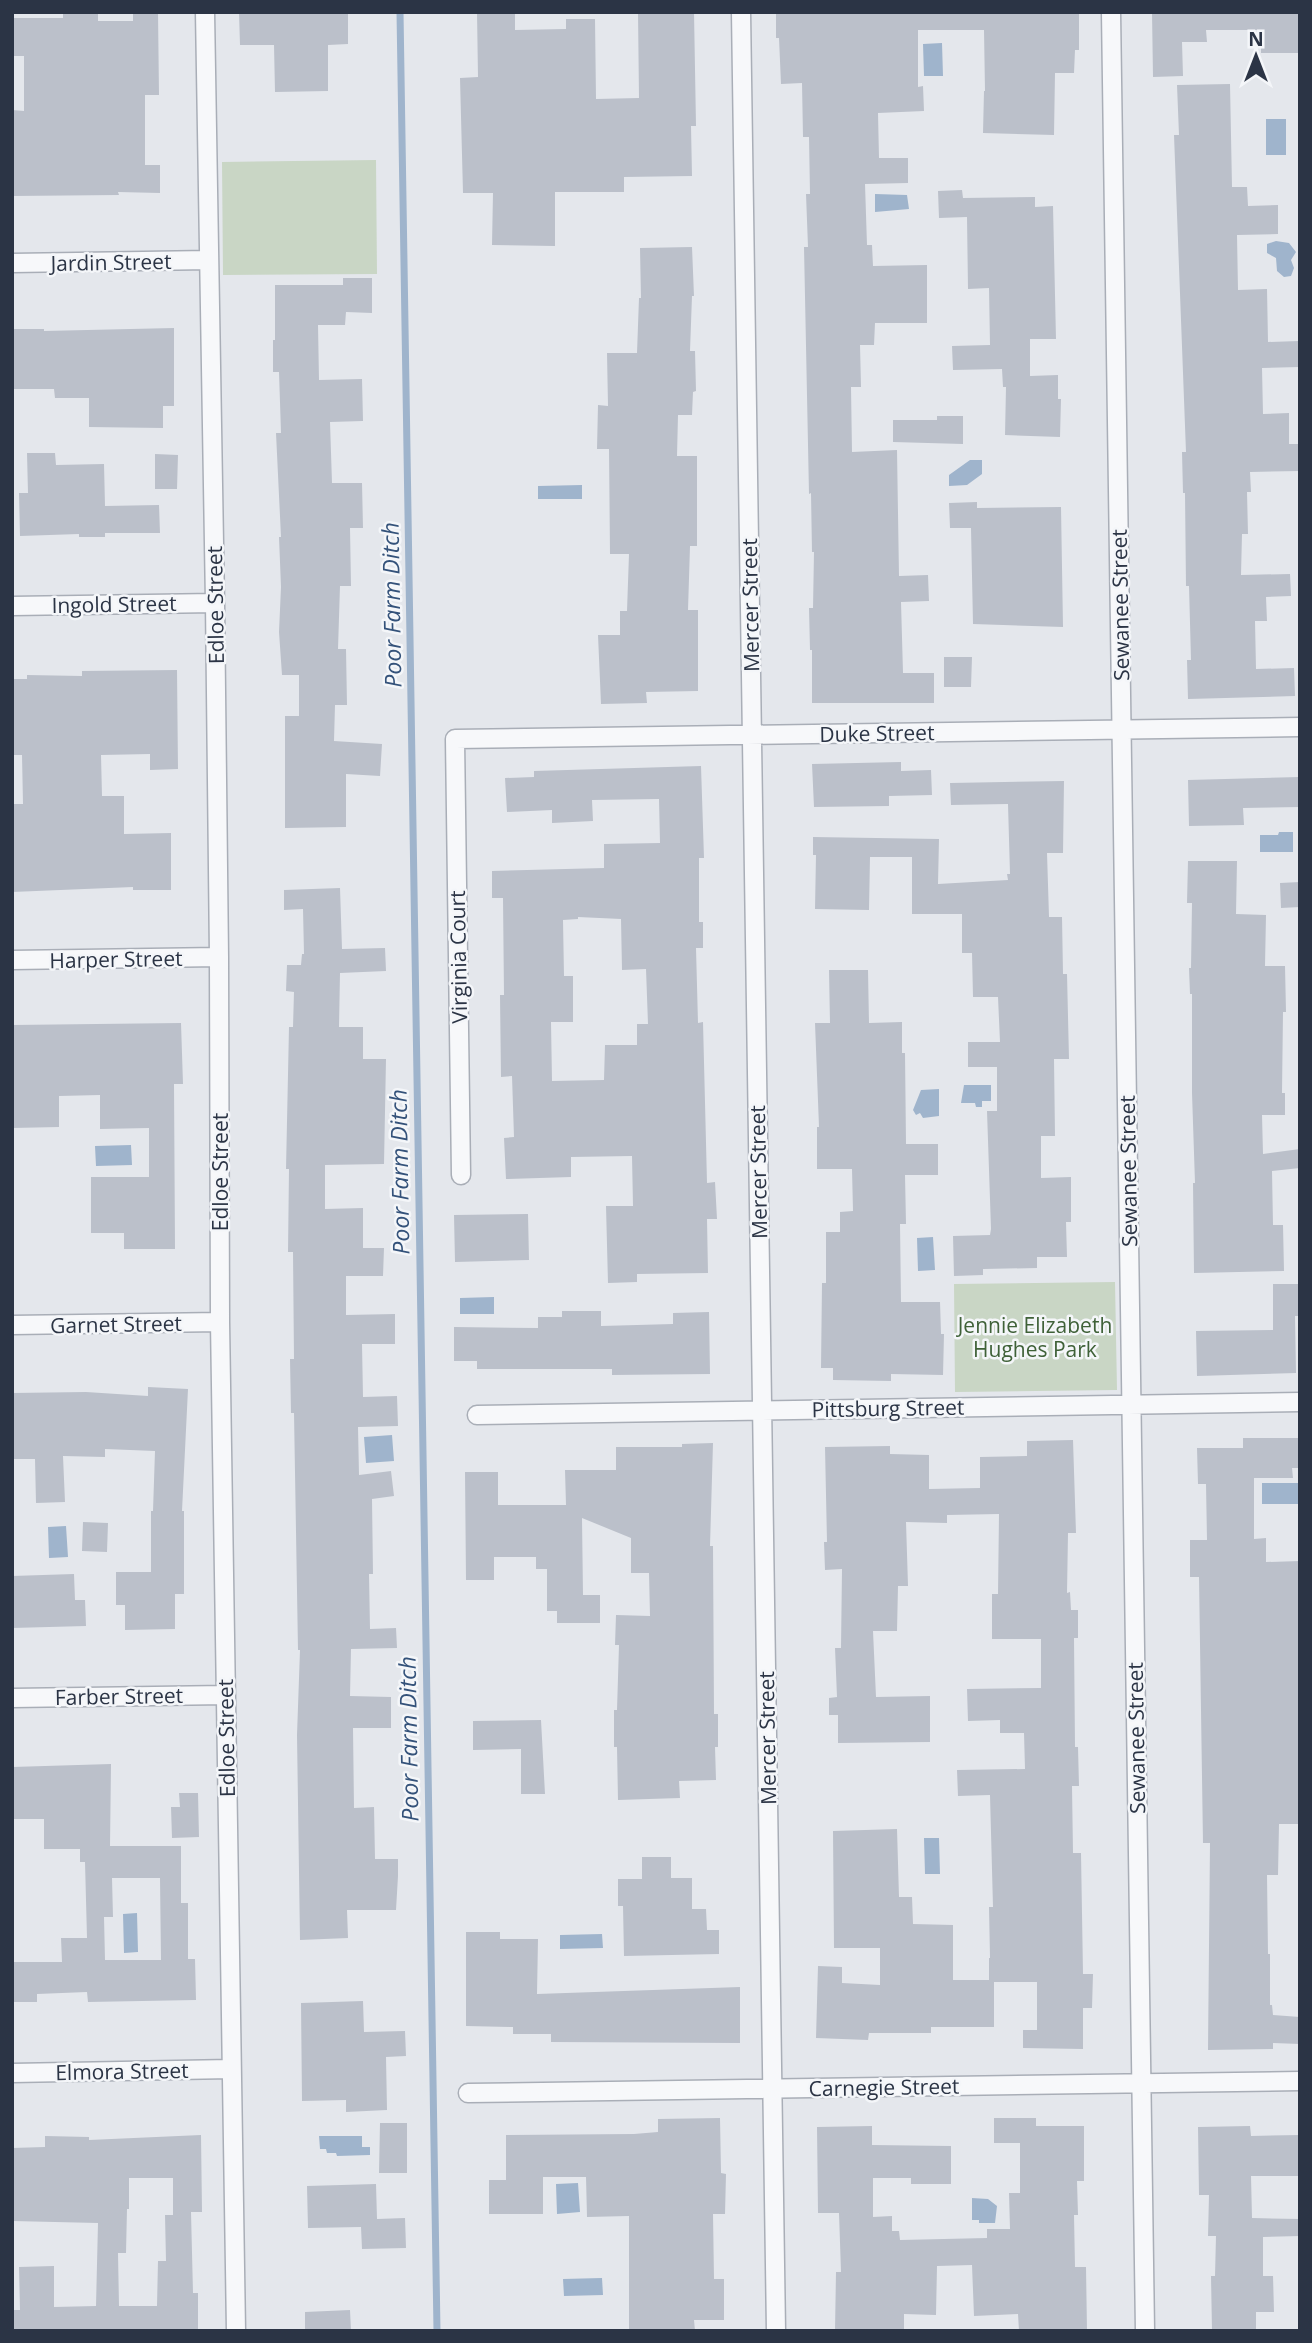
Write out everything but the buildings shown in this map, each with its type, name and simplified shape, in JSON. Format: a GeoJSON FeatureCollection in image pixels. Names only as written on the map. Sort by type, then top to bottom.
{"type":"FeatureCollection","features":[{"type":"Feature","properties":{"kind":"street","name":"Edloe Street"},"geometry":{"type":"LineString","coordinates":[[205,12],[215,603],[220,1322],[236,2331]]}},
{"type":"Feature","properties":{"kind":"street","name":"Mercer Street"},"geometry":{"type":"LineString","coordinates":[[741,12],[776,2331]]}},
{"type":"Feature","properties":{"kind":"street","name":"Sewanee Street"},"geometry":{"type":"LineString","coordinates":[[1111,12],[1145,2331]]}},
{"type":"Feature","properties":{"kind":"street","name":"Jardin Street"},"geometry":{"type":"LineString","coordinates":[[12,263],[209,260]]}},
{"type":"Feature","properties":{"kind":"street","name":"Ingold Street"},"geometry":{"type":"LineString","coordinates":[[12,606],[215,603]]}},
{"type":"Feature","properties":{"kind":"street","name":"Duke Street"},"geometry":{"type":"LineString","coordinates":[[455,739],[1300,727]]}},
{"type":"Feature","properties":{"kind":"street","name":"Virginia Court"},"geometry":{"type":"LineString","coordinates":[[455,739],[461,1175]]}},
{"type":"Feature","properties":{"kind":"street","name":"Harper Street"},"geometry":{"type":"LineString","coordinates":[[12,960],[219,957]]}},
{"type":"Feature","properties":{"kind":"street","name":"Garnet Street"},"geometry":{"type":"LineString","coordinates":[[12,1325],[220,1322]]}},
{"type":"Feature","properties":{"kind":"street","name":"Pittsburg Street"},"geometry":{"type":"LineString","coordinates":[[477,1415],[1300,1402]]}},
{"type":"Feature","properties":{"kind":"street","name":"Farber Street"},"geometry":{"type":"LineString","coordinates":[[12,1698],[226,1695]]}},
{"type":"Feature","properties":{"kind":"street","name":"Elmora Street"},"geometry":{"type":"LineString","coordinates":[[12,2073],[231,2069]]}},
{"type":"Feature","properties":{"kind":"street","name":"Carnegie Street"},"geometry":{"type":"LineString","coordinates":[[468,2093],[1300,2081]]}},
{"type":"Feature","properties":{"kind":"green space"},"geometry":{"type":"Polygon","coordinates":[[[376,160],[377,274],[223,275],[222,162],[376,160]]]}},
{"type":"Feature","properties":{"kind":"green space","name":"Jennie Elizabeth Hughes Park"},"geometry":{"type":"Polygon","coordinates":[[[1115,1282],[1117,1390],[955,1392],[954,1284],[1115,1282]]]}},
{"type":"Feature","properties":{"kind":"water"},"geometry":{"type":"Polygon","coordinates":[[[942,43],[943,76],[924,76],[923,44],[942,43]]]}},
{"type":"Feature","properties":{"kind":"water"},"geometry":{"type":"Polygon","coordinates":[[[1266,119],[1286,119],[1286,155],[1266,155],[1266,119]]]}},
{"type":"Feature","properties":{"kind":"water"},"geometry":{"type":"Polygon","coordinates":[[[875,194],[907,195],[909,209],[875,212],[875,194]]]}},
{"type":"Feature","properties":{"kind":"water"},"geometry":{"type":"Polygon","coordinates":[[[1276,241],[1289,243],[1296,252],[1291,260],[1294,268],[1291,276],[1284,277],[1277,271],[1276,258],[1267,253],[1267,244],[1276,241]]]}},
{"type":"Feature","properties":{"kind":"water"},"geometry":{"type":"Polygon","coordinates":[[[970,460],[982,460],[982,474],[967,485],[949,486],[949,475],[970,460]]]}},
{"type":"Feature","properties":{"kind":"water"},"geometry":{"type":"Polygon","coordinates":[[[582,485],[582,499],[538,499],[538,486],[582,485]]]}},
{"type":"Feature","properties":{"kind":"water"},"geometry":{"type":"Polygon","coordinates":[[[1279,832],[1293,832],[1293,852],[1260,852],[1260,835],[1278,835],[1279,832]]]}},
{"type":"Feature","properties":{"kind":"water"},"geometry":{"type":"Polygon","coordinates":[[[964,1085],[991,1085],[991,1101],[982,1101],[982,1107],[976,1107],[975,1103],[961,1103],[964,1085]]]}},
{"type":"Feature","properties":{"kind":"water"},"geometry":{"type":"Polygon","coordinates":[[[939,1089],[939,1116],[923,1118],[920,1113],[916,1115],[913,1110],[921,1090],[939,1089]]]}},
{"type":"Feature","properties":{"kind":"water"},"geometry":{"type":"Polygon","coordinates":[[[131,1145],[132,1165],[96,1166],[95,1146],[131,1145]]]}},
{"type":"Feature","properties":{"kind":"water"},"geometry":{"type":"Polygon","coordinates":[[[933,1237],[935,1270],[918,1271],[917,1238],[933,1237]]]}},
{"type":"Feature","properties":{"kind":"water"},"geometry":{"type":"Polygon","coordinates":[[[494,1297],[494,1314],[460,1314],[460,1298],[494,1297]]]}},
{"type":"Feature","properties":{"kind":"water"},"geometry":{"type":"Polygon","coordinates":[[[392,1435],[394,1461],[366,1463],[364,1437],[392,1435]]]}},
{"type":"Feature","properties":{"kind":"water"},"geometry":{"type":"Polygon","coordinates":[[[1262,1483],[1300,1483],[1300,1504],[1262,1504],[1262,1483]]]}},
{"type":"Feature","properties":{"kind":"water"},"geometry":{"type":"Polygon","coordinates":[[[66,1526],[68,1557],[49,1558],[48,1527],[66,1526]]]}},
{"type":"Feature","properties":{"kind":"water"},"geometry":{"type":"Polygon","coordinates":[[[924,1838],[939,1838],[940,1874],[925,1874],[924,1838]]]}},
{"type":"Feature","properties":{"kind":"water"},"geometry":{"type":"Polygon","coordinates":[[[137,1913],[138,1952],[124,1953],[123,1914],[137,1913]]]}},
{"type":"Feature","properties":{"kind":"water"},"geometry":{"type":"Polygon","coordinates":[[[602,1934],[603,1948],[560,1949],[560,1935],[602,1934]]]}},
{"type":"Feature","properties":{"kind":"water"},"geometry":{"type":"Polygon","coordinates":[[[319,2136],[362,2136],[362,2147],[370,2147],[370,2155],[337,2156],[336,2153],[327,2153],[326,2149],[320,2149],[319,2136]]]}},
{"type":"Feature","properties":{"kind":"water"},"geometry":{"type":"Polygon","coordinates":[[[578,2183],[580,2212],[557,2214],[556,2184],[578,2183]]]}},
{"type":"Feature","properties":{"kind":"water"},"geometry":{"type":"Polygon","coordinates":[[[972,2198],[988,2199],[997,2206],[995,2223],[972,2220],[972,2198]]]}},
{"type":"Feature","properties":{"kind":"water"},"geometry":{"type":"Polygon","coordinates":[[[602,2278],[603,2295],[564,2296],[563,2279],[602,2278]]]}},
{"type":"Feature","properties":{"kind":"waterway","name":"Poor Farm Ditch"},"geometry":{"type":"LineString","coordinates":[[400,12],[437,2331]]}}]}
